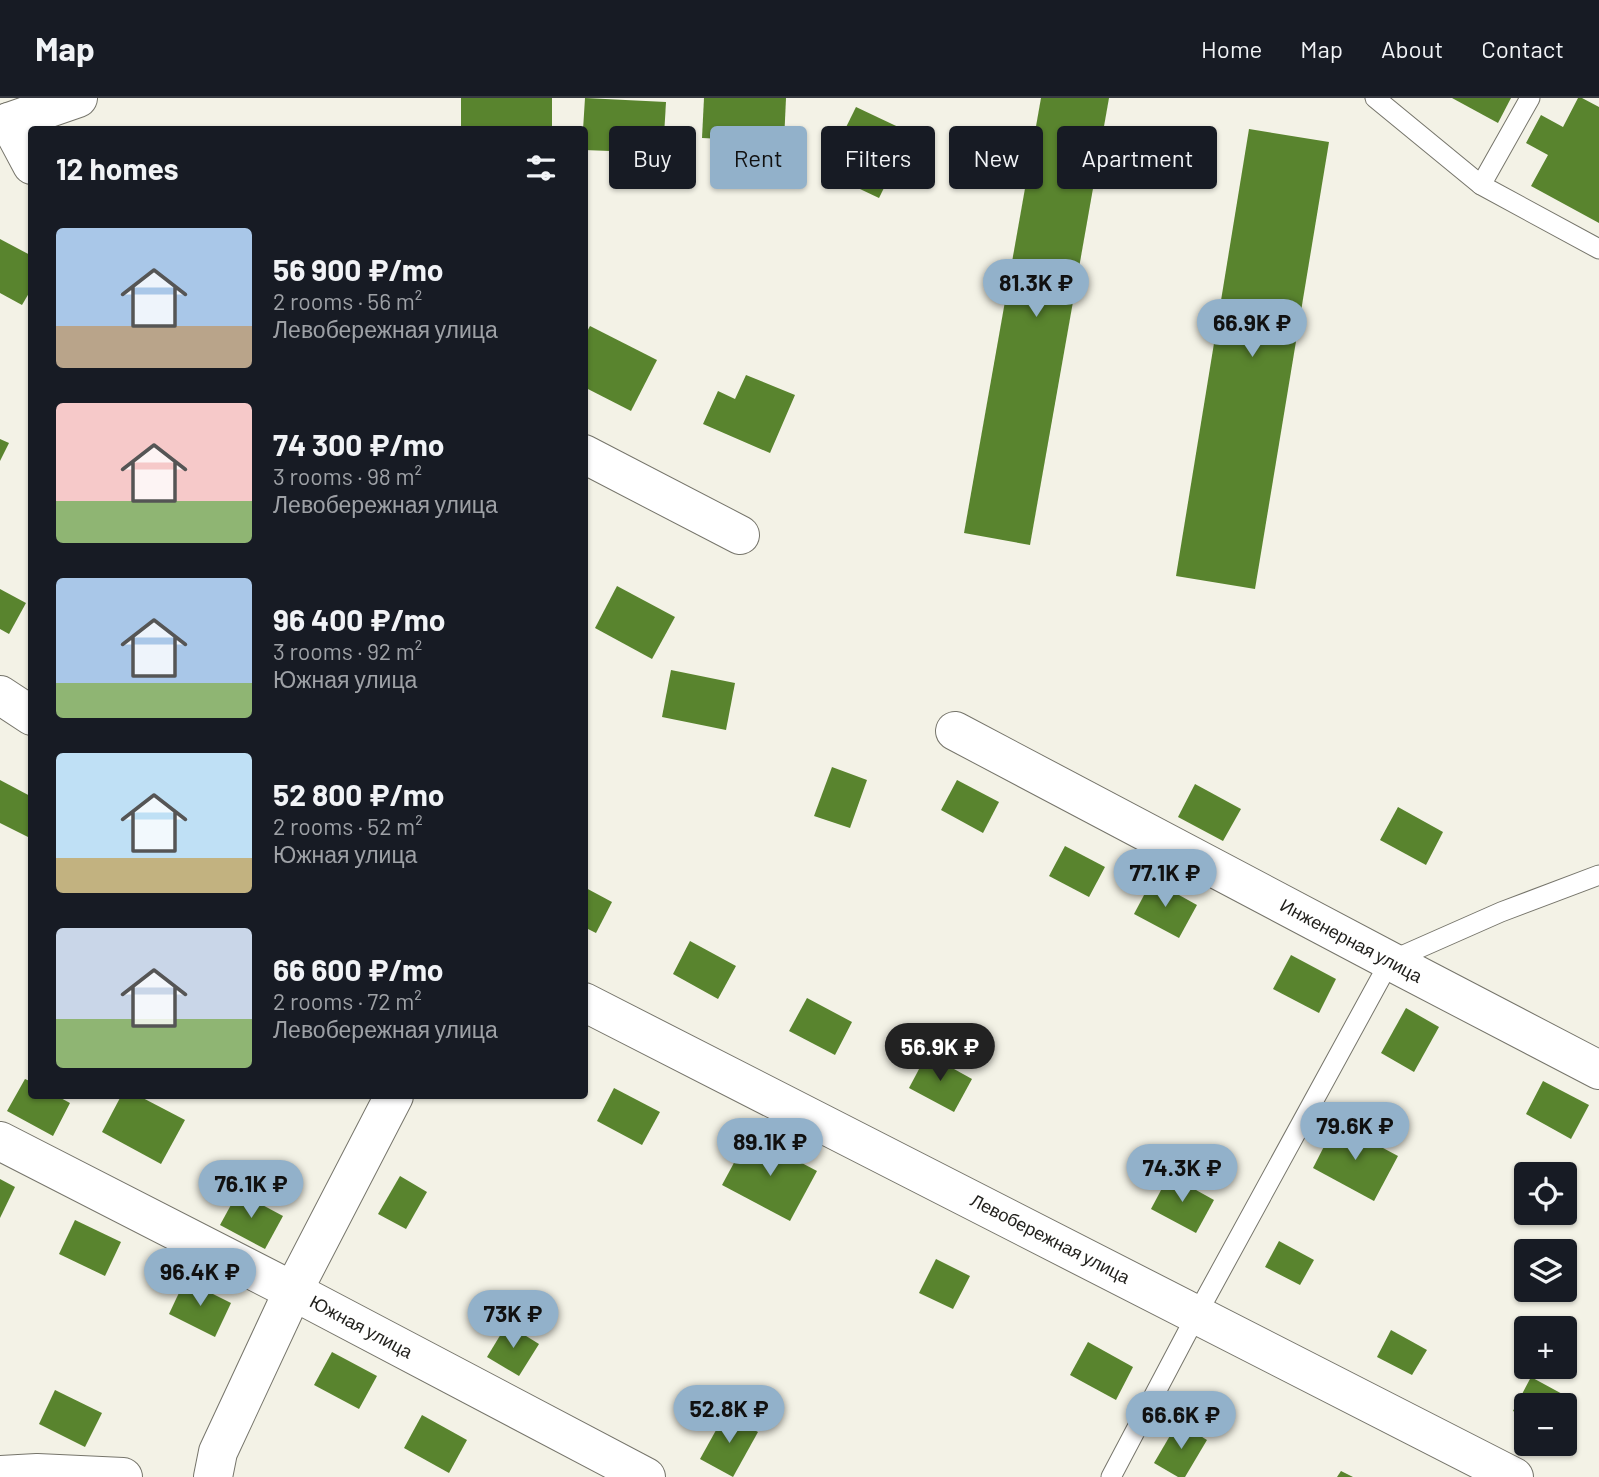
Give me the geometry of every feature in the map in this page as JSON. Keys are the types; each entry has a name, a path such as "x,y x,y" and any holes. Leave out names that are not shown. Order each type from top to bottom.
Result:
{"street":[{"path":"28,159 4,124 78,98"},
{"path":"588,456 740,535"},
{"path":"0,695 28,713"},
{"name":"Инженерная улица","path":"955,732 1599,1070"},
{"name":"Левобережная улица","path":"588,1004 1514,1477"},
{"path":"213,1477 218,1452 293,1291 392,1099"},
{"name":"Южная улица","path":"0,1141 293,1291 646,1477"},
{"path":"0,1475 37,1473 123,1477"}],"lane":[{"path":"1375,98 1482,184 1599,248"},
{"path":"1482,184 1530,98"},
{"path":"1111,1477 1390,961 1501,912 1599,876"}],"building":[{"path":"461,98 552,98 552,126 461,126"},
{"path":"585,98 666,102 665,126 609,126 609,151 588,150 588,126 583,126"},
{"path":"704,98 786,98 785,126 710,126 710,138 702,138"},
{"path":"1041,98 1109,98 1104,126 1057,126 1057,189 1093,189 1030,545 964,533 1025,189 1043,189 1043,126 1036,126"},
{"path":"1452,98 1511,98 1498,123"},
{"path":"1578,98 1599,107 1599,223 1531,186 1548,155 1526,143 1541,115 1563,127"},
{"path":"856,107 896,126 847,126"},
{"path":"1249,129 1329,142 1255,589 1176,576"},
{"path":"860,189 883,189 879,198"},
{"path":"0,239 28,254 28,295 22,305 0,293"},
{"path":"590,326 657,360 631,411 588,389"},
{"path":"746,375 795,395 770,453 703,424 718,391 735,399"},
{"path":"0,439 9,443 0,461"},
{"path":"617,586 675,617 652,659 595,628"},
{"path":"0,589 26,603 9,634 0,629"},
{"path":"671,670 735,683 726,730 662,717"},
{"path":"832,767 867,780 850,828 814,816"},
{"path":"0,780 28,795 28,837 0,823"},
{"path":"957,780 999,802 983,833 941,810"},
{"path":"1195,784 1241,809 1223,841 1178,817"},
{"path":"1398,807 1443,832 1426,865 1380,840"},
{"path":"1065,846 1105,867 1089,897 1049,876"},
{"path":"1152,880 1197,905 1179,938 1134,914"},
{"path":"588,889 612,902 596,933 588,929"},
{"path":"690,941 736,966 718,999 673,974"},
{"path":"1291,955 1336,979 1319,1013 1273,989"},
{"path":"807,998 852,1022 835,1055 789,1031"},
{"path":"1406,1008 1439,1027 1414,1072 1381,1053"},
{"path":"927,1054 972,1079 954,1112 909,1088"},
{"path":"25,1079 28,1080 28,1099 63,1099 70,1103 53,1136 7,1111"},
{"path":"1543,1081 1589,1105 1571,1139 1526,1114"},
{"path":"614,1088 660,1112 642,1145 597,1121"},
{"path":"119,1099 145,1099 185,1120 161,1164 102,1132"},
{"path":"1336,1123 1398,1156 1374,1201 1313,1168"},
{"path":"749,1135 817,1171 790,1221 722,1185"},
{"path":"1169,1175 1214,1200 1196,1233 1151,1209"},
{"path":"400,1176 427,1192 406,1229 378,1214"},
{"path":"0,1179 15,1187 0,1218"},
{"path":"238,1192 283,1216 265,1249 220,1225"},
{"path":"75,1220 121,1242 105,1276 59,1254"},
{"path":"1279,1241 1314,1260 1300,1285 1265,1267"},
{"path":"936,1259 970,1276 953,1309 919,1293"},
{"path":"185,1280 231,1303 215,1337 169,1314"},
{"path":"507,1324 539,1344 519,1376 487,1357"},
{"path":"1391,1330 1427,1350 1412,1375 1377,1357"},
{"path":"1088,1342 1133,1367 1116,1400 1070,1375"},
{"path":"332,1352 377,1376 359,1409 314,1385"},
{"path":"1530,1379 1535,1379 1560,1393 1523,1393"},
{"path":"55,1390 102,1413 85,1447 39,1424"},
{"path":"725,1414 758,1432 733,1477 700,1459"},
{"path":"422,1415 467,1440 449,1473 404,1448"},
{"path":"1178,1422 1207,1440 1185,1477 1178,1477 1154,1463"},
{"path":"1341,1471 1353,1477 1337,1477"}]}
